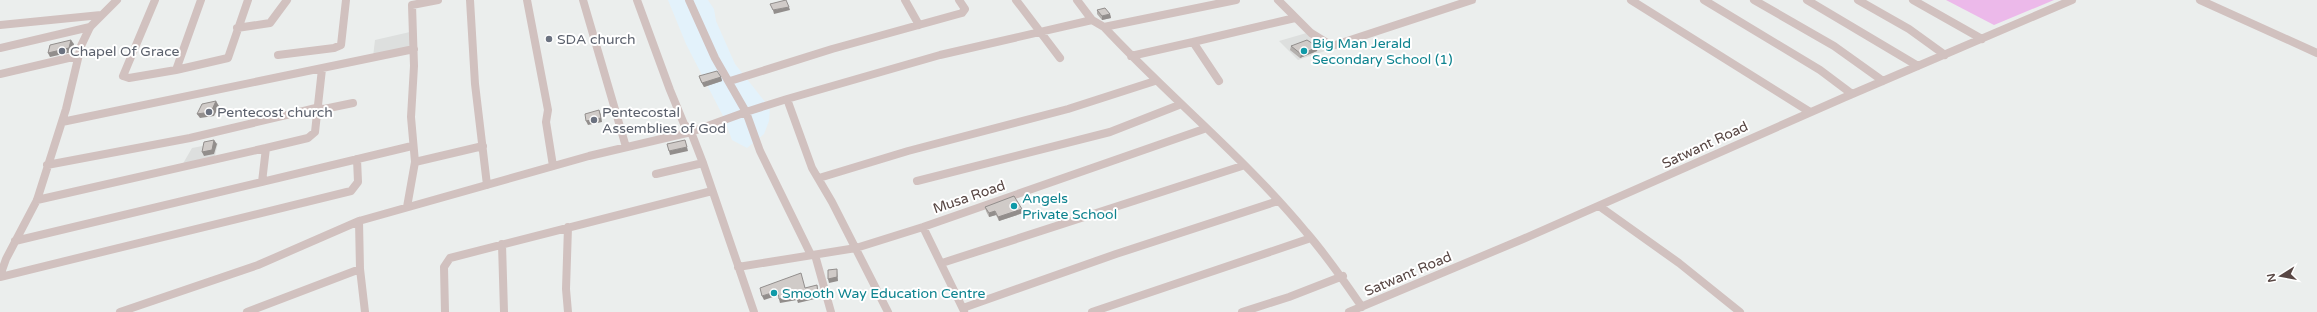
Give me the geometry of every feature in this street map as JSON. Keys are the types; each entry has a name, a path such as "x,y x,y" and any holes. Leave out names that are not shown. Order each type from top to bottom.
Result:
{"street":[{"path":"0,276 15,241 37,200 62,122 77,56 90,27 117,0"},
{"path":"156,0 140,31 123,76 129,78 226,60 229,57 237,28 248,0"},
{"path":"176,70 201,0"},
{"path":"237,28 270,23 287,0"},
{"path":"278,55 334,48 341,45 346,0"},
{"path":"407,207 415,162 412,146 414,49 411,3 438,0"},
{"path":"470,0 475,84 487,185"},
{"path":"527,0 548,110 546,122 553,166"},
{"path":"583,0 626,147"},
{"path":"638,0 670,90 684,124 691,132 703,163 754,312"},
{"path":"689,0 715,58 746,112 760,151 813,255 831,312"},
{"path":"905,0 919,25"},
{"path":"730,82 818,53 962,13 965,9 959,0"},
{"path":"1016,0 1040,33 1048,40 1060,58"},
{"path":"1079,0 1092,20 1104,27 1155,81 1278,201 1343,276 1362,307"},
{"path":"1104,27 1236,0"},
{"path":"1278,0 1295,18 1328,45 1334,45 1472,0"},
{"path":"1631,0 1810,112"},
{"path":"1704,0 1820,70 1852,94"},
{"path":"1754,0 1834,46 1883,81"},
{"path":"1807,0 1918,66"},
{"path":"1858,0 1908,29 1945,55"},
{"path":"1913,0 1982,39"},
{"name":"Satwant Road","path":"1349,312 1410,288 1810,112 2072,0"},
{"path":"2200,0 2317,53"},
{"path":"0,25 101,15"},
{"path":"1131,56 1295,18"},
{"path":"120,312 258,264 359,221 553,166 691,132 787,99 940,55 1092,20"},
{"path":"0,48 90,27"},
{"path":"1192,42 1218,81"},
{"path":"62,122 414,49"},
{"path":"0,74 77,56"},
{"path":"37,200 266,148 314,134 322,69"},
{"path":"819,178 920,148 993,130 1112,97 1155,81"},
{"path":"787,99 808,158 888,312"},
{"path":"47,165 190,138 316,108 324,109 353,103"},
{"path":"917,181 1105,133 1179,105"},
{"name":"Musa Road","path":"738,267 856,248 923,227 1204,129"},
{"path":"15,241 412,146"},
{"path":"415,162 483,146"},
{"path":"262,182 266,148"},
{"path":"0,276 351,191 356,188 359,183 357,159"},
{"path":"656,174 703,163"},
{"path":"942,263 1242,166"},
{"path":"445,312 444,267 447,260 502,244 712,191"},
{"path":"923,227 964,310 1109,256 1278,201"},
{"path":"1599,206 1680,263 1740,312"},
{"path":"359,221 360,269 365,312"},
{"path":"568,227 566,289 568,312"},
{"path":"1092,312 1311,238"},
{"path":"502,244 504,312"},
{"path":"246,312 360,269"},
{"path":"1242,312 1289,297 1343,276"}],"shaded area":[{"path":"668,0 708,0 714,9 716,21 735,64 770,108 769,121 764,134 747,148 732,140 724,118 686,44"},
{"path":"1946,0 2054,0 1994,25"},
{"path":"410,32 412,48 373,57 375,40"},
{"path":"1310,32 1331,49 1298,60 1279,41"},
{"path":"218,143 214,160 181,167 192,148"}],"building":[{"path":"786,0 789,7 773,10 770,4"},
{"path":"1105,8 1110,14 1102,16 1097,10"},
{"path":"71,40 69,48 48,53 50,45"},
{"path":"1307,40 1318,47 1301,54 1291,46"},
{"path":"717,71 721,77 702,83 699,76"},
{"path":"216,101 211,112 197,114 202,104"},
{"path":"599,110 601,118 586,121 585,114"},
{"path":"214,140 212,150 202,152 204,142"},
{"path":"685,140 687,147 669,151 667,144"},
{"path":"1014,196 1022,209 998,217 995,211 989,213 985,207"},
{"path":"837,269 837,277 828,279 828,270"},
{"path":"801,273 805,288 817,285 818,294 796,299 796,295 779,299 778,291 762,296 760,288"}],"place":[{"name":"SDA church","path":"549,39"},
{"name":"Chapel Of Grace","path":"62,51"},
{"name":"Big Man Jerald Secondary School (1)","path":"1304,51"},
{"name":"Pentecost church","path":"209,112"},
{"name":"Pentecostal Assemblies of God","path":"594,120"},
{"name":"Angels Private School","path":"1014,206"},
{"name":"Smooth Way Education Centre","path":"774,293"}]}
